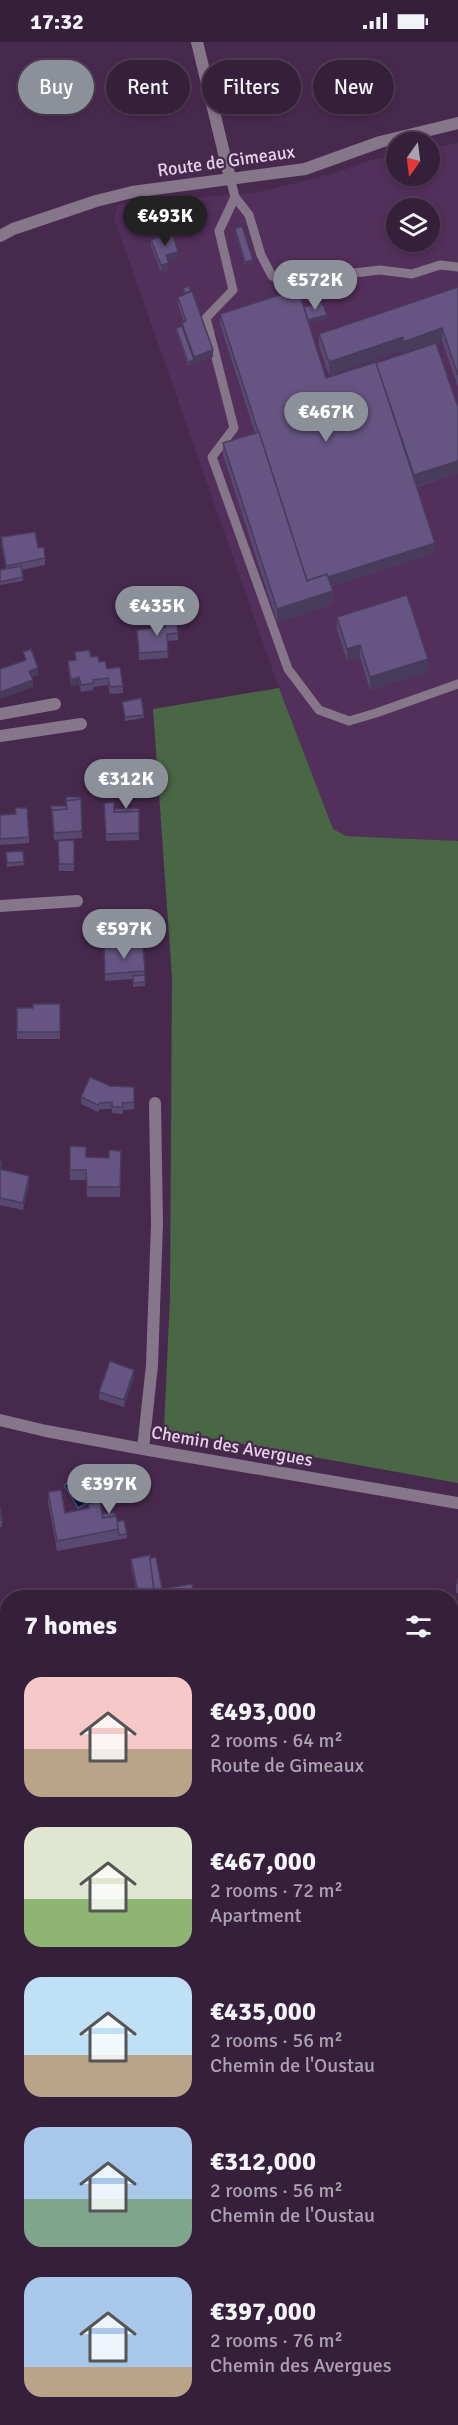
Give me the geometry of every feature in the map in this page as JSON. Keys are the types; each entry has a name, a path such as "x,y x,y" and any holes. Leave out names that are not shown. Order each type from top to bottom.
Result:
{"street":[{"path":"197,42 231,178"},
{"name":"Route de Gimeaux","path":"0,236 13,229 114,197 231,178 305,169 380,142 458,123"},
{"path":"0,714 55,704"},
{"path":"0,736 81,724"},
{"path":"0,906 77,901"},
{"path":"143,1449 152,1365 156,1248 155,1102"},
{"name":"Chemin des Avergues","path":"0,1420 143,1449 458,1503"}],"lane":[{"path":"231,178 235,197 249,215 261,255 272,276 291,283 311,278 380,270 412,274 440,265 458,267"},
{"path":"235,197 219,231 233,290 206,318 234,428 212,457 288,669 320,710 349,720 376,713 458,684"}],"shaded area":[{"path":"458,143 458,841 346,836 333,829 280,691 114,218 118,205 258,192 325,176 386,157 386,186 440,186 440,147"}],"green space":[{"path":"279,688 333,829 346,836 458,841 458,1483 164,1430 170,1297 172,977 153,709"}],"water":[{"path":"77,1477 91,1501 78,1508 64,1485"}],"building":[{"path":"242,226 253,260 245,262 235,229"},
{"path":"172,232 178,252 166,255 169,263 161,265 151,240"},
{"path":"189,286 191,291 185,293 183,288"},
{"path":"458,287 458,375 442,328 403,342 403,337 329,362 319,334"},
{"path":"298,289 326,378 376,362 435,543 328,577 327,574 307,581 220,314"},
{"path":"192,291 213,350 194,357 182,323 186,321 178,297"},
{"path":"322,302 327,315 308,320 304,307"},
{"path":"182,326 194,360 188,362 176,328"},
{"path":"436,343 458,407 458,461 414,475 376,363"},
{"path":"259,432 307,581 327,574 333,591 277,609 223,443"},
{"path":"35,532 38,548 44,547 45,558 6,566 1,537"},
{"path":"21,566 23,577 0,582 0,570"},
{"path":"407,595 428,659 370,677 360,645 347,649 337,617"},
{"path":"176,616 178,633 167,634 168,651 139,653 137,630 165,627 164,618"},
{"path":"31,649 38,668 29,671 33,680 0,692 0,669 26,660 23,652"},
{"path":"89,650 91,657 98,656 99,662 105,661 107,669 120,667 123,686 110,687 108,678 93,680 93,683 81,685 79,677 71,680 68,661 76,660 75,652"},
{"path":"141,698 144,715 125,717 122,702"},
{"path":"66,797 80,797 80,799 66,801"},
{"path":"81,799 82,831 54,833 52,810 67,809 66,801"},
{"path":"114,802 114,812 139,811 139,833 106,834 104,803"},
{"path":"51,806 66,806 67,809 52,810 52,813"},
{"path":"15,808 27,808 29,837 0,839 0,815 16,814"},
{"path":"139,808 139,811 114,812 114,809"},
{"path":"74,840 74,864 59,864 58,841"},
{"path":"23,851 24,862 7,863 6,852"},
{"path":"143,945 145,971 105,974 104,948"},
{"path":"145,975 145,982 133,983 133,976"},
{"path":"33,1004 60,1004 60,1032 17,1032 17,1008 33,1008"},
{"path":"90,1077 110,1086 134,1087 134,1102 122,1103 123,1107 112,1107 112,1102 98,1105 81,1097"},
{"path":"70,1146 86,1147 86,1157 109,1158 109,1150 121,1151 120,1187 87,1187 86,1170 70,1170"},
{"path":"0,1169 29,1176 23,1203 0,1198"},
{"path":"110,1361 134,1370 124,1400 99,1392"},
{"path":"107,1471 111,1496 99,1498 94,1473"},
{"path":"61,1490 65,1513 89,1508 88,1504 100,1501 103,1518 116,1515 119,1529 57,1541 48,1492"},
{"path":"114,1512 115,1516 103,1518 102,1514"},
{"path":"124,1520 127,1534 119,1535 117,1522"},
{"path":"150,1555 154,1590 137,1590 131,1559"},
{"path":"156,1557 162,1589 192,1584 193,1590 154,1590 150,1558"}]}
